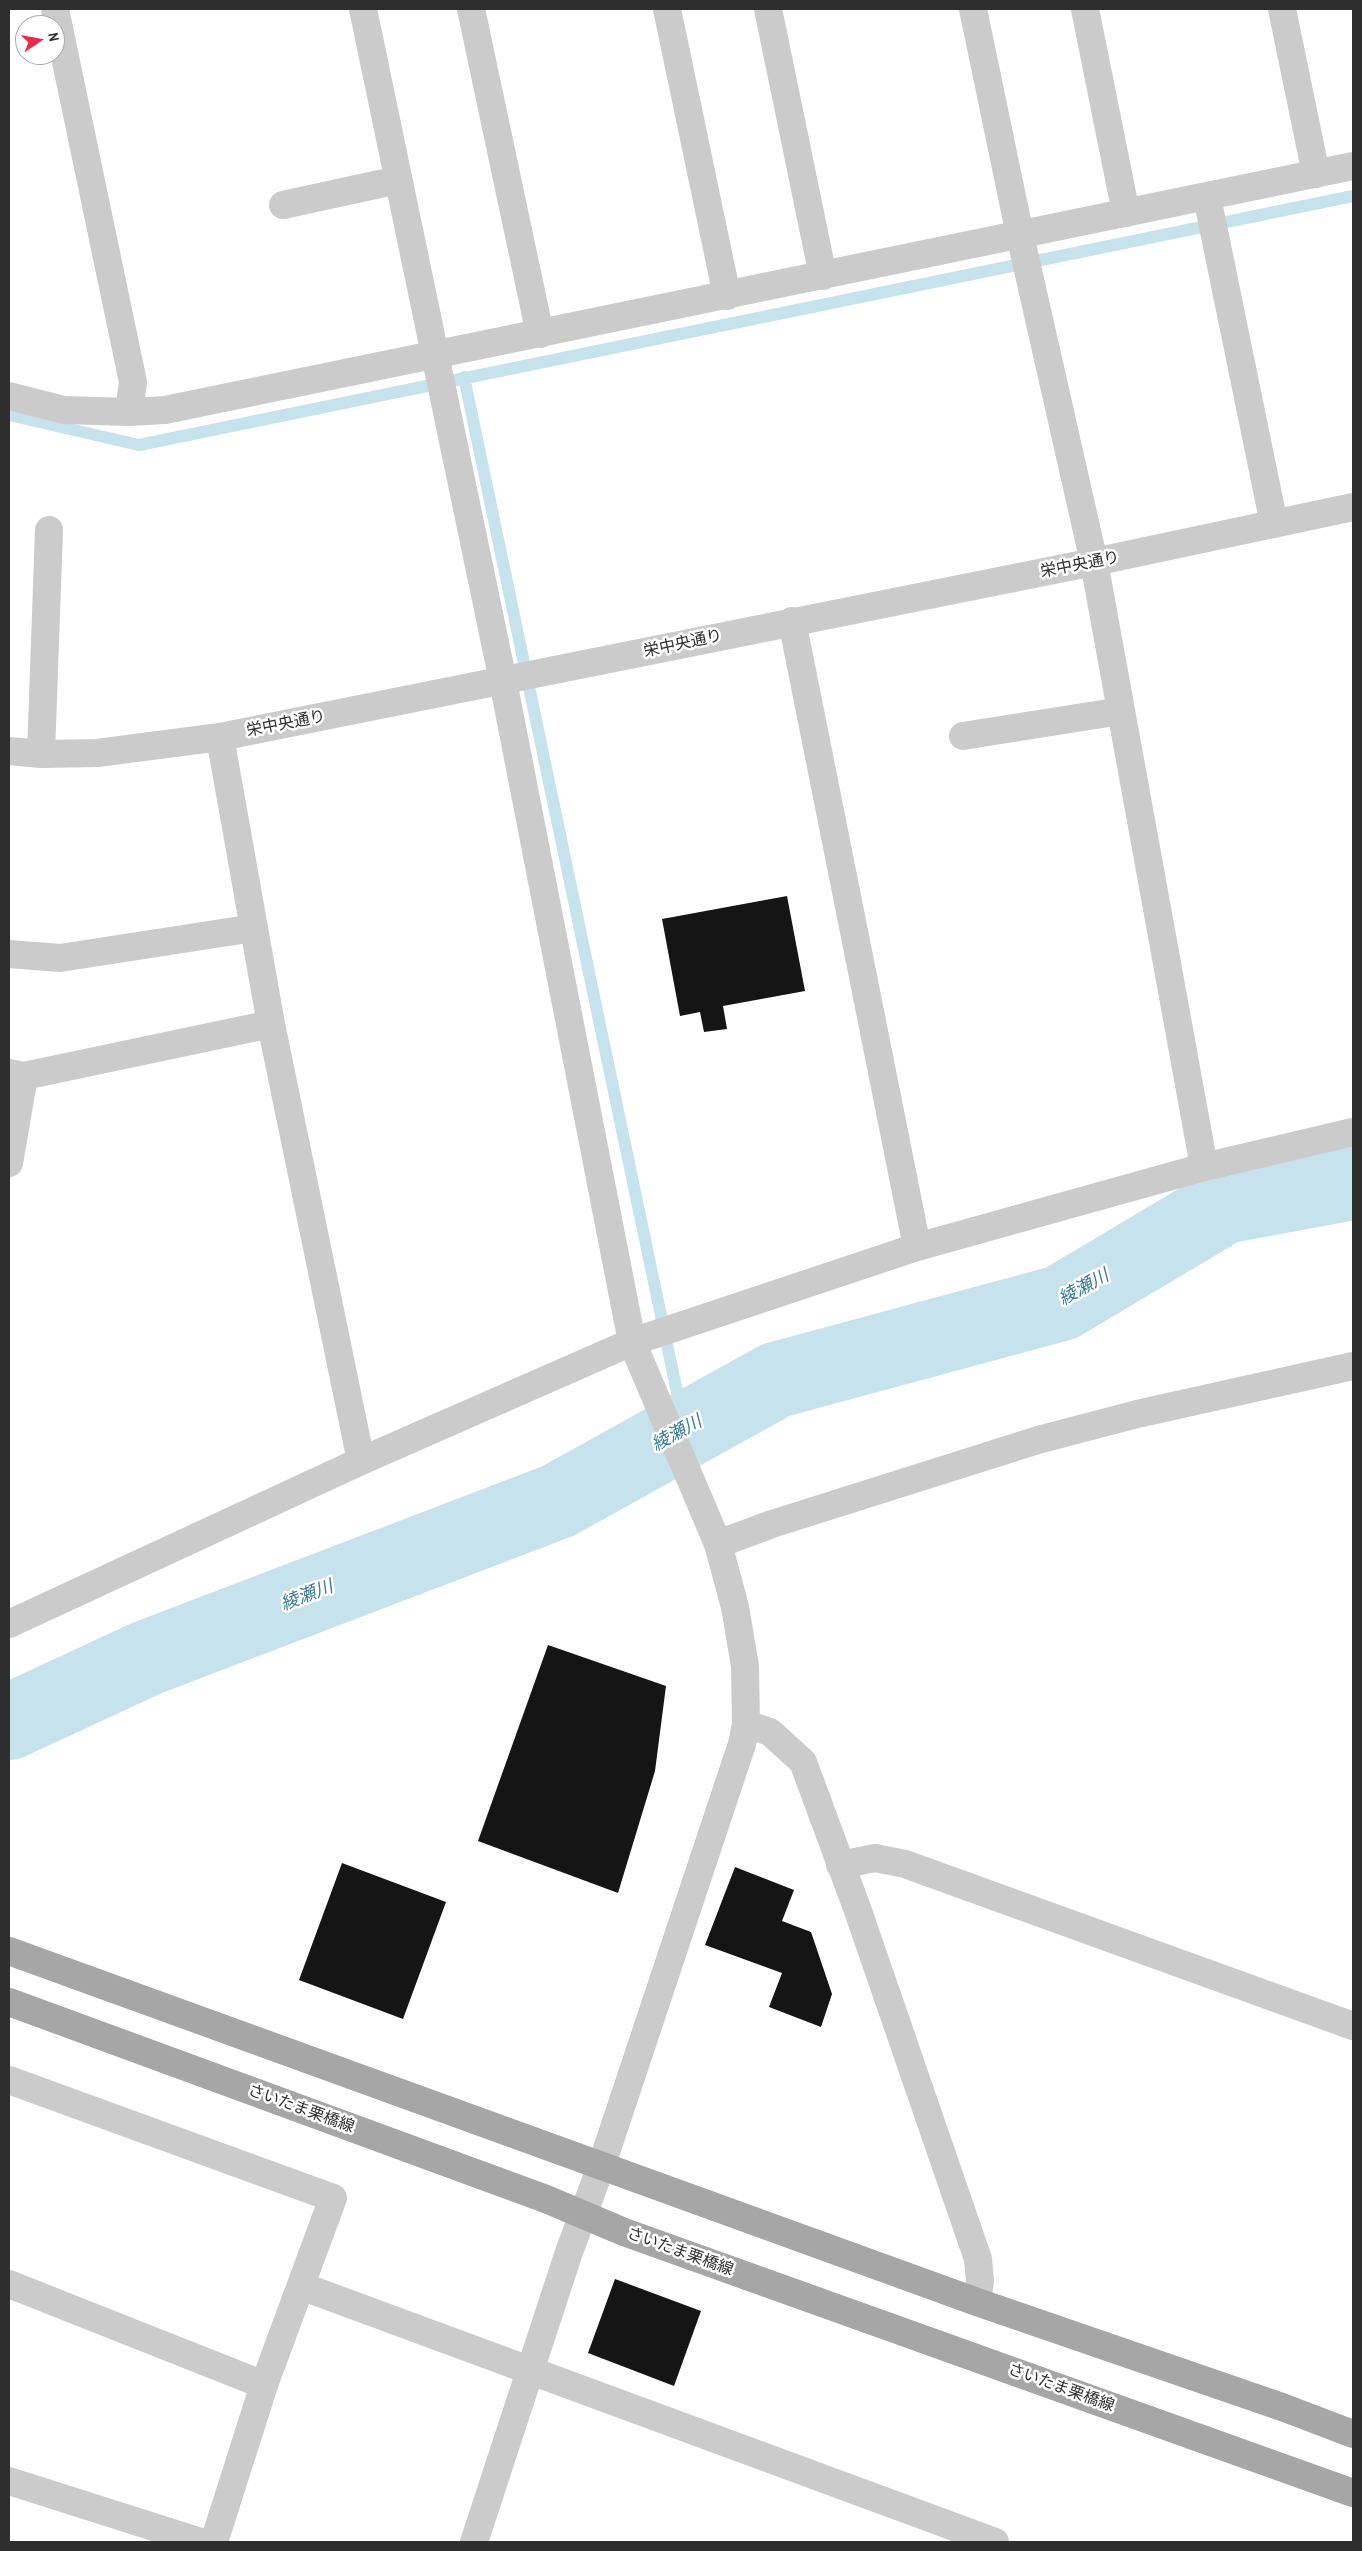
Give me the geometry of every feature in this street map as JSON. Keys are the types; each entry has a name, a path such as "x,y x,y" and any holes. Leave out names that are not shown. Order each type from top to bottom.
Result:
{"main road":[{"path":"9,1951 602,2164 977,2302 1282,2407 1353,2434"},
{"name":"さいたま栗橋線","path":"9,2002 546,2199 582,2216 1353,2493"}],"street":[{"path":"55,9 133,382 129,412"},
{"path":"363,9 503,681 632,1342 697,1499 718,1544 735,1607 745,1666 746,1724 713,1833 602,2164 582,2216 474,2542"},
{"path":"471,9 540,334"},
{"path":"667,9 727,296"},
{"path":"768,9 823,276"},
{"path":"974,9 1020,235 1094,562 1204,1167"},
{"path":"1084,9 1126,213"},
{"path":"1282,9 1316,174"},
{"path":"9,396 64,410 129,412 165,410 1353,166"},
{"path":"282,205 398,180"},
{"path":"1207,197 1274,524"},
{"name":"栄中央通り","path":"9,751 41,754 96,753 220,737 1094,562 1353,507"},
{"path":"41,754 49,530"},
{"path":"792,621 917,1247"},
{"path":"963,736 1121,711"},
{"path":"220,737 271,1024 361,1461"},
{"path":"9,954 60,958 254,928"},
{"path":"9,1162 16,1075 271,1024"},
{"path":"9,1624 361,1461 632,1342 917,1247 1204,1167 1353,1132"},
{"path":"718,1544 772,1524 1038,1440 1146,1412 1353,1366"},
{"path":"746,1724 770,1732 803,1762 860,1917 978,2260 980,2281 977,2302"},
{"path":"840,1865 875,1858 905,1864 1353,2026"},
{"path":"9,2080 332,2198 264,2385 214,2542"},
{"path":"9,2284 264,2385"},
{"path":"301,2286 995,2542"},
{"path":"9,2481 201,2542"}],"water":[{"path":"101,1666 126,1702 9,1749 9,1706"}],"building":[{"path":"787,896 805,991 723,1006 727,1029 704,1032 700,1012 680,1016 662,919"},
{"path":"548,1645 666,1686 655,1771 618,1893 478,1841"},
{"path":"342,1863 446,1902 403,2019 299,1980"},
{"path":"735,1867 794,1890 782,1921 811,1932 832,1994 821,2027 769,2007 782,1973 705,1945"},
{"path":"615,2279 701,2311 674,2386 588,2353"}],"waterway":[{"path":"9,415 139,445 1353,196"},
{"path":"464,377 685,1430"},
{"name":"綾瀬川","path":"9,1722 147,1658 558,1501 776,1380 1061,1303 1224,1206 1353,1182"}]}
